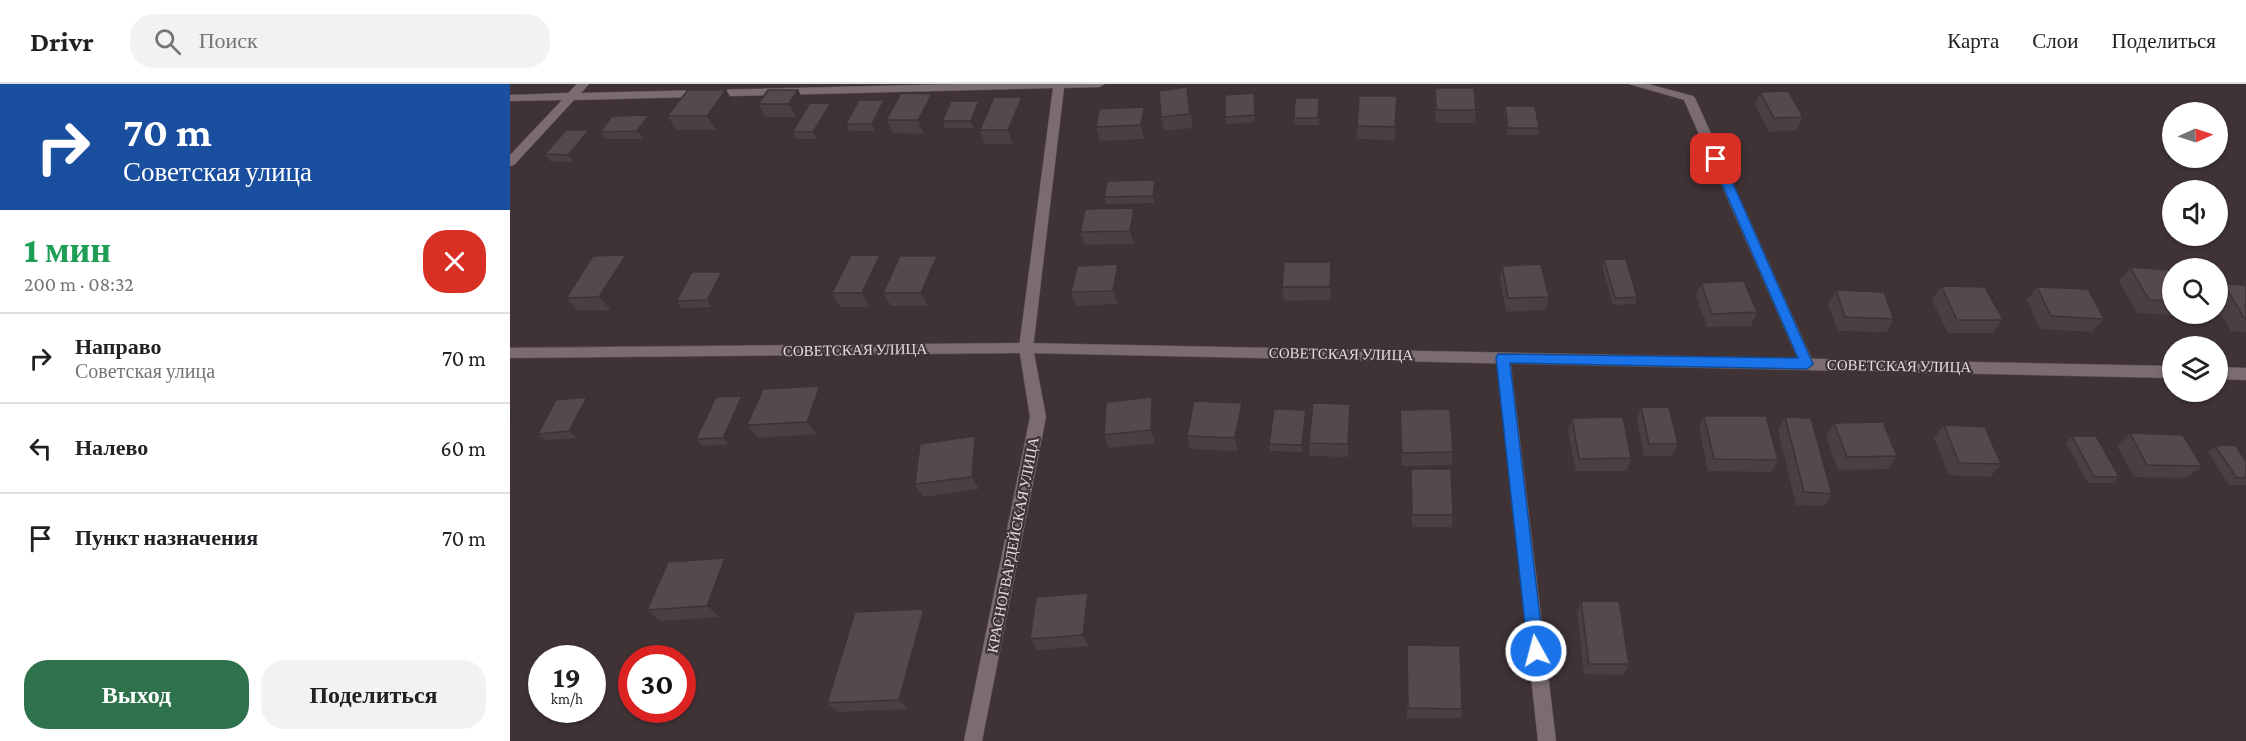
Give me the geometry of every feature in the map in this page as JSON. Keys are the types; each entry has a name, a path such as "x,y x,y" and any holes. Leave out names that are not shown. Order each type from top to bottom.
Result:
{"street":[{"path":"510,162 569,96 583,84"},
{"name":"КРАСНОГВАРДЕЙСКАЯ УЛИЦА","path":"973,741 1038,417 1026,348 1059,84"},
{"path":"510,98 1099,84"},
{"path":"1635,84 1689,98 1807,364"},
{"name":"СОВЕТСКАЯ УЛИЦА","path":"510,353 1026,348 2162,372"},
{"path":"1503,358 1546,741"},
{"path":"2228,373 2246,374"}],"building":[{"path":"1187,87 1190,114 1161,117 1159,91"},
{"path":"1435,88 1474,88 1476,110 1436,110"},
{"path":"688,90 726,90 707,116 667,116"},
{"path":"768,90 798,90 789,104 758,104"},
{"path":"1788,91 1803,117 1774,118 1760,92"},
{"path":"901,93 932,94 918,120 886,120"},
{"path":"1254,93 1255,115 1225,117 1225,95"},
{"path":"1359,96 1397,96 1395,127 1357,126"},
{"path":"994,97 1022,97 1008,130 980,130"},
{"path":"1295,98 1319,98 1318,118 1294,118"},
{"path":"859,100 884,100 872,124 846,124"},
{"path":"951,101 979,101 971,121 942,121"},
{"path":"810,103 831,103 813,132 792,132"},
{"path":"1505,106 1535,106 1539,128 1508,128"},
{"path":"1144,107 1141,125 1096,127 1099,109"},
{"path":"649,115 637,131 600,132 612,116"},
{"path":"566,130 589,130 568,155 545,154"},
{"path":"1155,180 1153,196 1104,197 1107,181"},
{"path":"1134,208 1130,231 1080,232 1085,209"},
{"path":"626,255 599,297 566,298 593,256"},
{"path":"851,255 880,255 862,293 832,293"},
{"path":"900,256 937,256 921,293 883,293"},
{"path":"1604,259 1626,259 1637,297 1615,298"},
{"path":"1284,262 1331,262 1330,287 1282,287"},
{"path":"1118,264 1113,291 1071,292 1077,266"},
{"path":"1541,264 1549,297 1508,298 1502,266"},
{"path":"2130,267 2162,269 2162,301 2149,300"},
{"path":"692,272 722,272 707,300 676,301"},
{"path":"1744,281 1757,312 1712,314 1701,283"},
{"path":"2228,284 2246,285 2246,318 2228,291"},
{"path":"1941,286 1985,287 2003,320 1957,320"},
{"path":"2037,287 2088,289 2104,319 2051,316"},
{"path":"1836,290 1884,292 1894,319 1845,317"},
{"path":"820,386 807,422 747,425 763,389"},
{"path":"742,396 723,438 696,439 716,397"},
{"path":"587,397 569,431 538,434 556,400"},
{"path":"1152,397 1151,430 1104,435 1106,402"},
{"path":"1194,401 1242,403 1235,438 1187,436"},
{"path":"1313,403 1350,404 1348,444 1309,443"},
{"path":"1641,407 1669,407 1678,444 1649,444"},
{"path":"1274,409 1306,410 1302,445 1269,444"},
{"path":"1450,409 1453,452 1402,453 1400,410"},
{"path":"1704,416 1766,416 1778,460 1714,459"},
{"path":"1623,417 1631,458 1579,459 1572,418"},
{"path":"1785,417 1811,418 1832,494 1804,492"},
{"path":"1883,422 1897,456 1847,457 1834,423"},
{"path":"1944,425 1985,427 2001,464 1959,463"},
{"path":"2130,433 2183,435 2202,466 2147,465"},
{"path":"975,436 972,477 915,484 920,444"},
{"path":"2072,436 2096,436 2119,477 2094,477"},
{"path":"2235,445 2246,461 2246,478 2237,478 2215,446"},
{"path":"1411,469 1451,469 1453,515 1412,515"},
{"path":"725,558 707,606 647,610 668,562"},
{"path":"1088,593 1083,635 1030,639 1036,597"},
{"path":"1581,601 1619,601 1629,664 1589,664"},
{"path":"924,609 899,700 827,703 855,612"},
{"path":"1407,645 1460,646 1462,709 1408,708"}],"route":[{"path":"1536,651 1503,358 1807,364 1716,159"}]}
